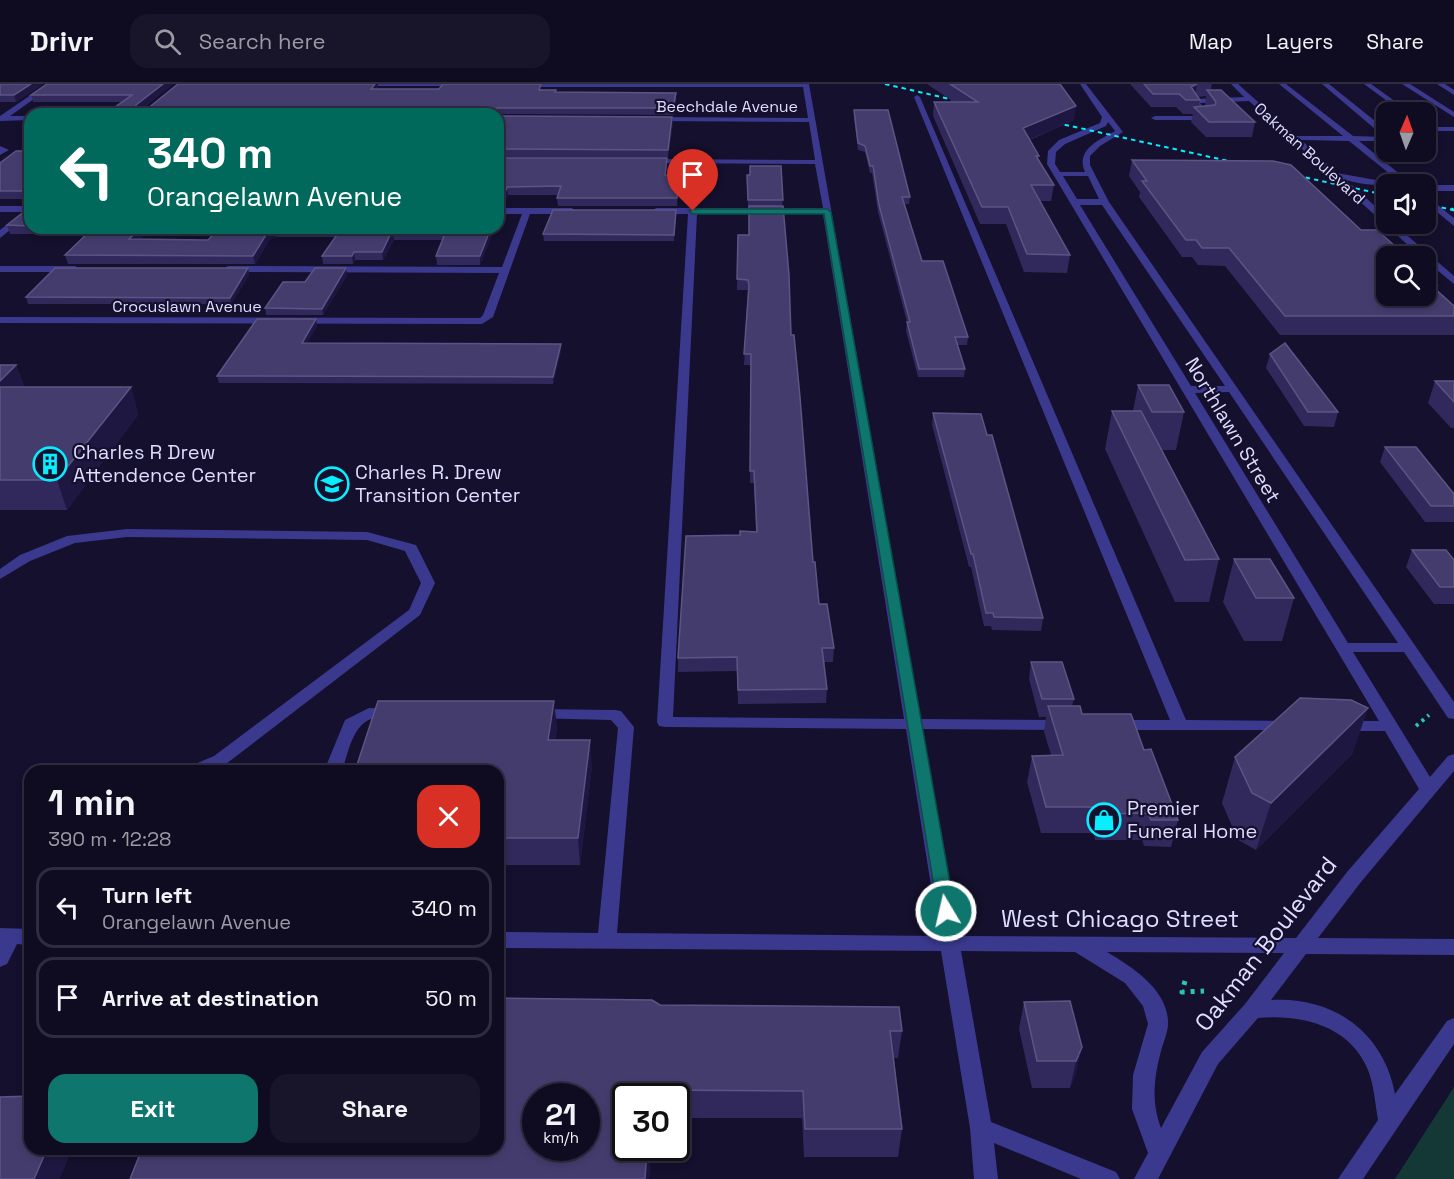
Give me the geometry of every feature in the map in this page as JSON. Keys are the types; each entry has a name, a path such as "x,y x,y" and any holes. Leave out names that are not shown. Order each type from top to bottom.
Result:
{"street":[{"path":"1,118 52,84"},
{"path":"343,84 474,84"},
{"path":"509,84 806,85 952,943 981,1128 986,1179"},
{"path":"1057,174 1090,174 1086,165 1086,156 1097,144 1119,132 1083,84"},
{"name":"Oakman Boulevard","path":"1234,84 1376,211"},
{"name":"Oakman Boulevard","path":"1282,84 1394,174"},
{"path":"1325,84 1376,122"},
{"path":"1367,84 1392,102"},
{"path":"1405,84 1454,115"},
{"path":"1440,84 1454,93"},
{"path":"917,97 1180,725"},
{"path":"1155,118 1207,118 1195,101 1250,99"},
{"path":"4,103 23,103"},
{"name":"Northlawn Street","path":"1104,111 1105,121 1101,127 1062,142 1051,155 1051,164 1428,789"},
{"path":"1,118 24,118"},
{"name":"Beechdale Avenue","path":"649,119 812,120"},
{"path":"1436,128 1454,129"},
{"path":"1292,138 1376,138"},
{"path":"1071,139 1097,144"},
{"path":"0,148 5,150 0,153"},
{"path":"641,161 819,162"},
{"path":"1331,173 1344,178 1376,181"},
{"name":"Northlawn Street","path":"1090,174 1105,202 1454,714"},
{"path":"1436,188 1454,188"},
{"path":"1072,202 1105,202"},
{"path":"1436,207 1453,222"},
{"path":"0,209 24,210"},
{"path":"504,211 586,211"},
{"path":"211,269 505,270 527,211"},
{"path":"645,211 827,212"},
{"path":"693,211 665,722 1076,725"},
{"path":"0,235 24,215"},
{"path":"1436,217 1453,222"},
{"name":"Oakman Boulevard","path":"1402,234 1454,281"},
{"path":"0,269 82,269"},
{"name":"Crocuslawn Avenue","path":"0,320 482,321 488,317 505,270"},
{"path":"1186,390 1233,389"},
{"path":"0,575 25,558 72,539 127,533 367,536 411,548 428,583 414,612 220,760 208,765"},
{"path":"1343,648 1408,647"},
{"path":"335,765 351,724 369,713 416,713"},
{"path":"521,714 615,715 626,727 607,941"},
{"path":"1099,725 1390,726"},
{"name":"Oakman Boulevard","path":"1146,1179 1210,1059 1252,1010 1354,877 1454,760"},
{"path":"0,959 14,936"},
{"name":"West Chicago Street","path":"504,940 1454,947"},
{"path":"1080,945 1132,977 1151,1000 1155,1009 1158,1023 1144,1075 1143,1109 1159,1154"},
{"path":"1252,1010 1288,1008 1305,1011 1339,1023 1359,1038 1370,1051 1379,1072 1389,1121"},
{"path":"1350,1179 1454,1027"},
{"path":"981,1128 1108,1179"}],"path":[{"path":"1411,730 1431,712"},
{"path":"1185,981 1182,992 1204,991"}],"green space":[{"path":"1454,1087 1454,1179 1395,1179"}],"building":[{"path":"0,84 31,84 14,95 0,95"},
{"path":"47,84 163,84 136,105 136,108 114,108 132,95 31,95"},
{"path":"178,84 375,84 371,89 439,89 443,84 541,84 539,90 556,90 555,92 676,93 673,108 148,108"},
{"path":"950,84 1060,84 1076,106 1023,128 1039,156 1036,156 1054,185 1031,185 1070,255 1027,254 1008,207 982,207 934,102 978,102"},
{"path":"1144,84 1197,84 1191,87 1200,100 1186,100 1179,94 1153,94"},
{"path":"1207,90 1221,90 1255,122 1209,122 1194,107 1215,105 1216,102"},
{"path":"854,110 888,110 910,197 902,197 922,261 943,261 968,337 955,337 965,369 919,369 907,322 910,322 879,205 873,166 870,166 865,146 858,143"},
{"path":"504,116 672,117 668,150 504,149"},
{"path":"16,151 24,151 24,191 0,191 0,163"},
{"path":"504,158 667,158 665,175 679,175 677,198 557,198 561,186 507,187 504,195"},
{"path":"1132,160 1273,161 1291,165 1361,230 1376,230 1376,234 1381,234 1395,246 1376,246 1376,306 1436,306 1436,290 1454,306 1454,316 1285,316 1229,248 1202,248 1196,240 1186,240 1142,181 1147,181"},
{"path":"750,166 781,166 783,200 748,200 747,175 750,175"},
{"path":"749,206 783,206 791,335 794,335 813,562 815,562 819,604 827,604 834,648 822,648 827,689 738,690 737,657 678,658 686,536 740,535 740,531 757,532 754,471 750,471 751,354 744,354 749,285 748,280 737,279 738,235 749,235"},
{"path":"553,210 676,210 674,235 543,234"},
{"path":"24,212 24,226 7,225"},
{"path":"87,234 134,234 129,239 208,240 214,234 267,234 253,256 65,255"},
{"path":"337,234 391,234 382,252 354,252 352,256 322,256"},
{"path":"445,234 489,234 480,256 436,256"},
{"path":"55,268 248,268 230,298 26,297"},
{"path":"315,268 346,268 322,309 265,308 283,282 305,282"},
{"path":"257,319 316,319 302,343 561,344 553,377 217,376"},
{"path":"1285,343 1338,412 1308,412 1270,354"},
{"path":"0,365 16,365 0,381"},
{"path":"1435,381 1454,381 1454,402"},
{"path":"1138,385 1169,385 1184,412 1152,412"},
{"path":"0,387 131,387 57,480 0,480"},
{"path":"1112,411 1141,411 1219,559 1185,560"},
{"path":"933,413 981,414 987,435 992,435 1043,618 994,617 993,613 986,613 973,554 971,554"},
{"path":"1385,447 1416,447 1454,494 1454,506 1431,506"},
{"path":"1412,550 1446,550 1454,560 1454,587 1440,587"},
{"path":"1234,559 1270,559 1294,598 1256,598"},
{"path":"1031,662 1062,662 1074,699 1042,699"},
{"path":"1300,698 1351,700 1368,708 1271,803 1252,793 1235,757"},
{"path":"378,701 554,701 548,740 590,740 578,838 504,838 504,765 357,765"},
{"path":"1048,706 1080,706 1082,714 1131,714 1144,750 1151,749 1178,820 1151,820 1148,813 1101,814 1100,807 1046,807 1032,756 1063,755"},
{"path":"504,998 652,1000 660,1005 899,1007 902,1031 890,1031 902,1129 805,1129 803,1091 690,1090 690,1083 612,1083 612,1161 646,1161 645,1179 130,1179 140,1155 504,1155"},
{"path":"1070,1001 1082,1047 1076,1061 1037,1061 1024,1002"},
{"path":"24,1096 24,1155 44,1155 34,1179 0,1179 0,1097"}],"railway":[{"path":"885,84 967,103"},
{"path":"1048,121 1242,164"},
{"path":"1289,174 1376,193"},
{"path":"1436,206 1454,210 1451,209"}],"place":[{"name":"Charles R Drew Attendence Center","path":"50,464"},
{"name":"Charles R. Drew Transition Center","path":"332,484"},
{"name":"Premier Funeral Home","path":"1104,820"}],"route":[{"path":"693,211 827,212 946,911"}]}
